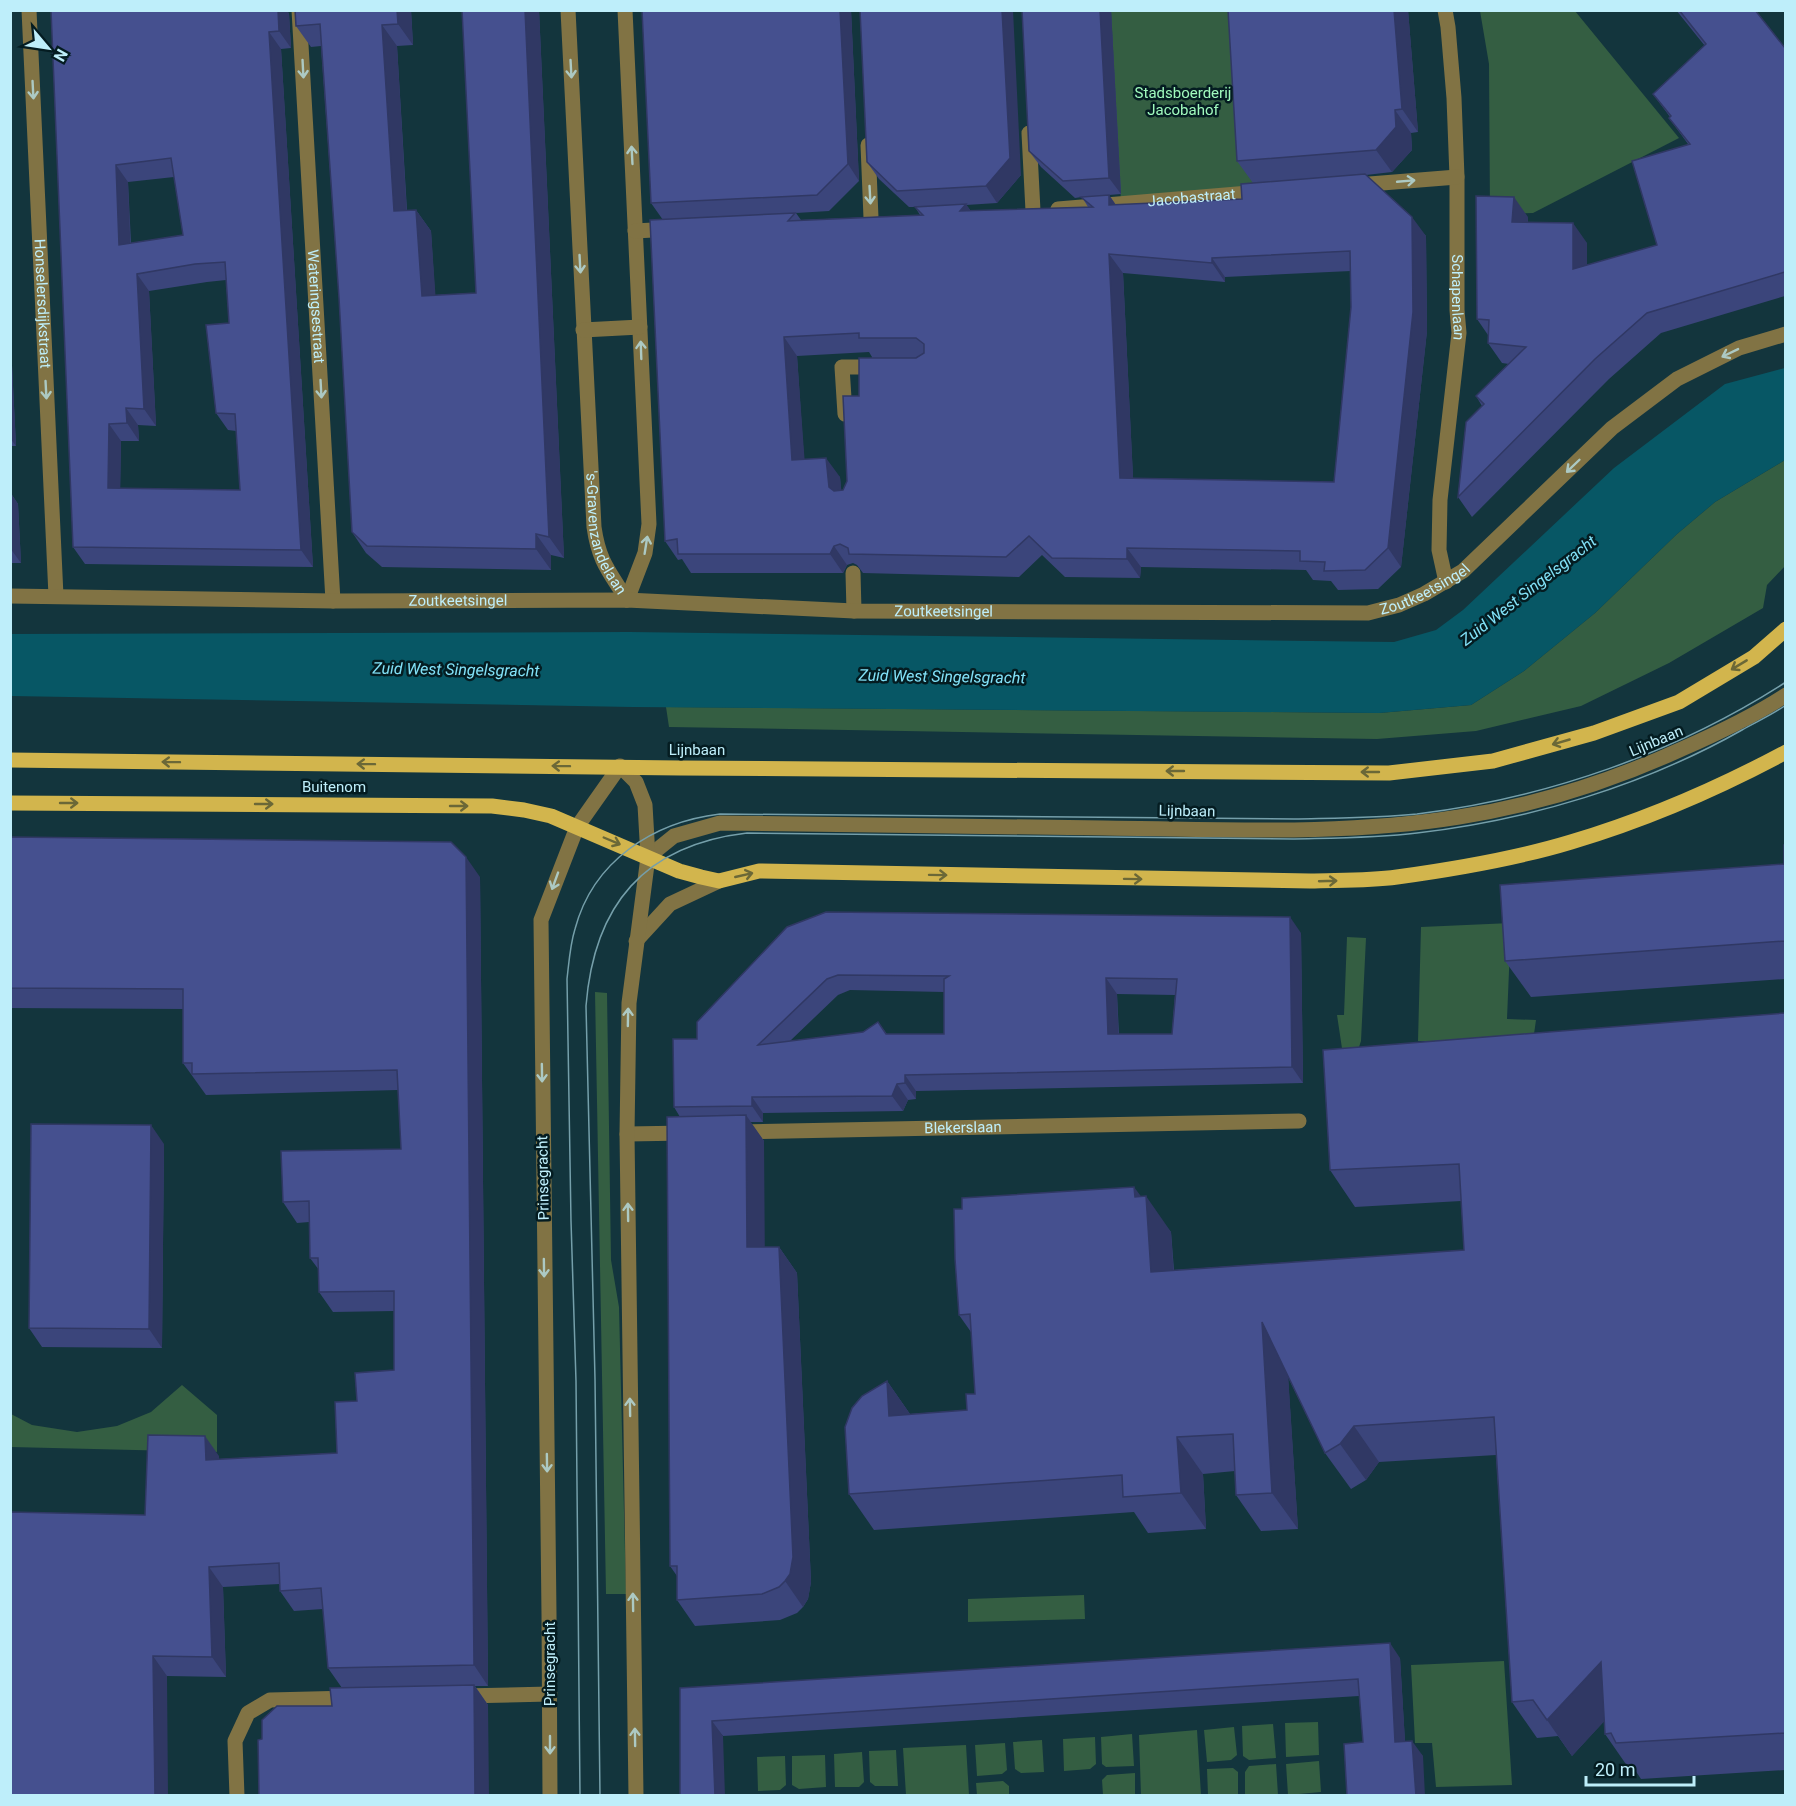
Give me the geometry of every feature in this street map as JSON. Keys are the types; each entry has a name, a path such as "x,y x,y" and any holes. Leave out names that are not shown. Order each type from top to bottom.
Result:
{"main road":[{"name":"Lijnbaan","path":"620,766 1389,773 1493,761 1594,733 1678,702 1754,657 1785,629"},
{"path":"648,857 679,871 719,880 759,871 1279,882 1394,878 1488,862 1570,843 1663,811 1785,752"},
{"name":"Buitenom","path":"10,760 620,766"},
{"name":"Buitenom","path":"10,803 492,806 551,816 648,857"}],"street":[{"name":"Honselersdijkstraat","path":"29,10 56,596"},
{"name":"Wateringsestraat","path":"299,10 333,601"},
{"name":"'s-Gravenzandelaan","path":"568,10 596,545 603,566 627,600"},
{"name":"'s-Gravenzandelaan","path":"625,10 649,524 645,553 627,600"},
{"name":"Schapenlaan","path":"1445,10 1449,27 1457,177 1456,310 1459,333 1440,500 1438,550 1446,582"},
{"name":"Jacobastraat","path":"1028,117 1027,211 1278,191"},
{"path":"867,126 871,218"},
{"path":"1338,186 1457,177"},
{"path":"635,231 682,228"},
{"path":"584,330 640,327"},
{"name":"Zoutkeetsingel","path":"10,596 333,601 627,600 854,611 1368,614 1399,605 1463,571 1612,428 1677,379 1739,348 1785,334"},
{"path":"847,434 842,368 897,368"},
{"path":"853,573 854,611"},
{"name":"Lijnbaan","path":"648,857 674,836 720,823 1265,830 1363,828 1457,818 1507,808 1603,782 1721,731 1785,695"},
{"path":"620,766 636,783 645,805 648,857 628,1003 627,1134 636,1796"},
{"name":"Prinsegracht","path":"550,1796 541,920 577,826 620,766"},
{"path":"636,941 670,904 719,880"},
{"name":"Blekerslaan","path":"723,1133 1299,1121"},
{"path":"627,1134 699,1133"},
{"path":"444,1696 550,1694"},
{"path":"237,1796 235,1740 248,1713 270,1700 362,1698"}],"green space":[{"name":"Stadsboerderij Jacobahof","path":"1111,11 1245,11 1254,193 1121,203"},
{"path":"1480,11 1575,11 1679,138 1533,213 1490,214 1489,64"},
{"path":"1785,460 1785,566 1767,585 1763,608 1669,663 1581,706 1476,731 1377,739 669,727 666,707 1379,713 1471,705 1524,671 1595,613 1677,534 1715,502"},
{"path":"1511,923 1507,1019 1536,1020 1534,1034 1512,1042 1418,1041 1421,927"},
{"path":"1347,937 1366,938 1361,1041 1346,1075 1337,1015 1344,1015"},
{"path":"595,992 607,993 611,1260 619,1307 626,1594 606,1594"},
{"path":"182,1385 217,1415 217,1452 11,1447 11,1414 32,1425 77,1432 117,1426 151,1412"},
{"path":"1084,1595 1085,1619 968,1622 968,1599"},
{"path":"1504,1661 1512,1785 1436,1787 1432,1743 1415,1743 1411,1665"},
{"path":"1318,1722 1319,1755 1286,1757 1285,1723"},
{"path":"1273,1724 1276,1758 1249,1760 1243,1756 1242,1726"},
{"path":"1234,1727 1237,1755 1231,1760 1207,1762 1204,1730"},
{"path":"1197,1730 1201,1795 1141,1795 1139,1735"},
{"path":"1132,1734 1134,1766 1106,1767 1102,1764 1101,1737"},
{"path":"1095,1737 1096,1764 1090,1769 1064,1771 1063,1739"},
{"path":"1042,1740 1044,1772 1021,1773 1015,1769 1013,1742"},
{"path":"1005,1743 1007,1770 1002,1774 977,1776 975,1745"},
{"path":"966,1745 969,1795 906,1795 903,1748"},
{"path":"896,1750 898,1786 875,1786 870,1782 869,1751"},
{"path":"862,1752 864,1782 859,1787 835,1787 834,1754"},
{"path":"825,1755 826,1787 799,1789 792,1785 792,1756"},
{"path":"785,1756 786,1785 780,1790 758,1791 757,1757"},
{"path":"1319,1761 1321,1792 1288,1795 1286,1764"},
{"path":"1276,1764 1278,1795 1245,1795 1245,1772 1249,1766"},
{"path":"1233,1768 1238,1772 1238,1795 1208,1795 1207,1769"},
{"path":"1135,1773 1135,1795 1103,1795 1102,1780 1107,1775"},
{"path":"1003,1781 1009,1786 1009,1795 977,1795 976,1783"}],"water":[{"name":"Zuid West Singelsgracht","path":"1785,368 1785,460 1715,502 1677,534 1595,613 1524,671 1471,705 1379,713 632,707 11,696 11,634 629,632 1394,642 1436,630 1463,610 1614,468 1725,384"}],"building":[{"path":"51,10 278,10 279,31 269,32 301,550 73,547","holes":["171,158 183,235 119,245 116,165","225,262 229,323 206,325 216,413 235,414 240,490 108,488 109,424 127,423 126,408 144,409 137,274 195,264"]},
{"path":"295,10 397,10 398,24 382,25 394,211 416,210 422,296 476,293 462,10 525,10 549,537 536,534 536,549 367,546 352,532 320,24 296,26"},
{"path":"642,10 840,10 848,164 817,195 651,203"},
{"path":"860,10 1002,10 1010,158 986,186 897,191 867,162"},
{"path":"1022,10 1100,10 1109,178 1063,181 1029,151"},
{"path":"1228,10 1394,10 1402,109 1395,110 1396,127 1376,150 1237,161"},
{"path":"1679,10 1755,10 1785,48 1785,272 1647,313 1595,359 1458,497 1466,422 1484,404 1476,396 1526,347 1488,343 1489,320 1477,319 1476,196 1514,197 1512,222 1573,223 1573,269 1657,245 1632,161 1690,144 1653,94 1706,44"},
{"path":"1365,174 1412,217 1413,312 1388,548 1365,570 1324,571 1325,562 1300,561 1300,551 1127,548 1127,559 1052,558 1029,536 1006,557 849,554 848,548 840,544 834,546 830,554 678,554 677,539 665,541 650,220 795,213 788,221 923,215 915,207 966,204 960,211 1093,207 1081,197 1109,195 1109,205 1242,199 1241,184","holes":["1350,251 1351,307 1334,482 1120,478 1109,254 1212,263 1212,258","859,333 859,338 916,338 924,344 924,353 916,358 859,358 859,396 843,396 847,481 843,490 834,491 829,487 826,458 792,460 784,337"]},
{"path":"10,837 451,842 466,857 474,1665 328,1668 321,1588 280,1591 279,1563 209,1567 212,1657 153,1656 155,1796 10,1796 10,1512 145,1515 148,1435 205,1436 206,1460 337,1453 335,1402 357,1401 355,1373 394,1370 394,1291 319,1292 318,1258 310,1258 309,1201 283,1202 281,1151 401,1149 397,1070 192,1074 192,1063 183,1063 183,989 10,988"},
{"path":"1784,845 1785,941 1505,961 1500,885 1784,864"},
{"path":"826,912 1290,917 1292,1067 905,1075 905,1083 897,1084 892,1096 752,1097 752,1106 674,1107 673,1039 697,1039 697,1022 787,927","holes":["838,975 949,976 944,979 944,1034 886,1034 878,1022 863,1032 758,1045 827,979","1106,978 1177,979 1172,1034 1108,1034"]},
{"path":"1785,1013 1785,1733 1616,1743 1611,1733 1605,1734 1601,1662 1547,1720 1533,1700 1512,1702 1494,1417 1354,1426 1340,1444 1325,1453 1262,1322 1272,1493 1236,1495 1233,1434 1177,1437 1181,1493 1123,1497 1122,1475 849,1494 845,1427 852,1408 862,1396 887,1381 889,1416 967,1410 966,1394 975,1394 970,1314 959,1315 955,1259 954,1209 962,1209 962,1198 1134,1187 1135,1197 1146,1196 1151,1272 1464,1250 1459,1164 1330,1170 1323,1050"},
{"path":"746,1115 747,1247 779,1247 793,1557 790,1574 785,1581 779,1587 762,1594 677,1600 677,1566 670,1566 667,1117"},
{"path":"31,1124 151,1125 149,1329 29,1328"},
{"path":"1390,1643 1395,1742 1412,1741 1416,1796 1347,1796 1344,1744 1363,1742 1358,1679 712,1721 715,1796 680,1796 680,1688"},
{"path":"474,1685 475,1796 259,1796 258,1740 262,1739 262,1720 277,1706 332,1706 330,1688"}],"tram line":[{"path":"580,1796 576,1381 567,979 572,941 584,905 596,883 611,865 649,836 695,818 720,814 1294,819 1417,814 1466,807 1514,797 1609,769 1700,730 1786,682"},
{"path":"600,1796 595,1379 586,1006 591,970 600,938 613,910 631,886 653,866 680,851 711,840 747,833 1294,839 1386,836 1459,827 1543,809 1625,784 1704,750 1786,705"}]}
